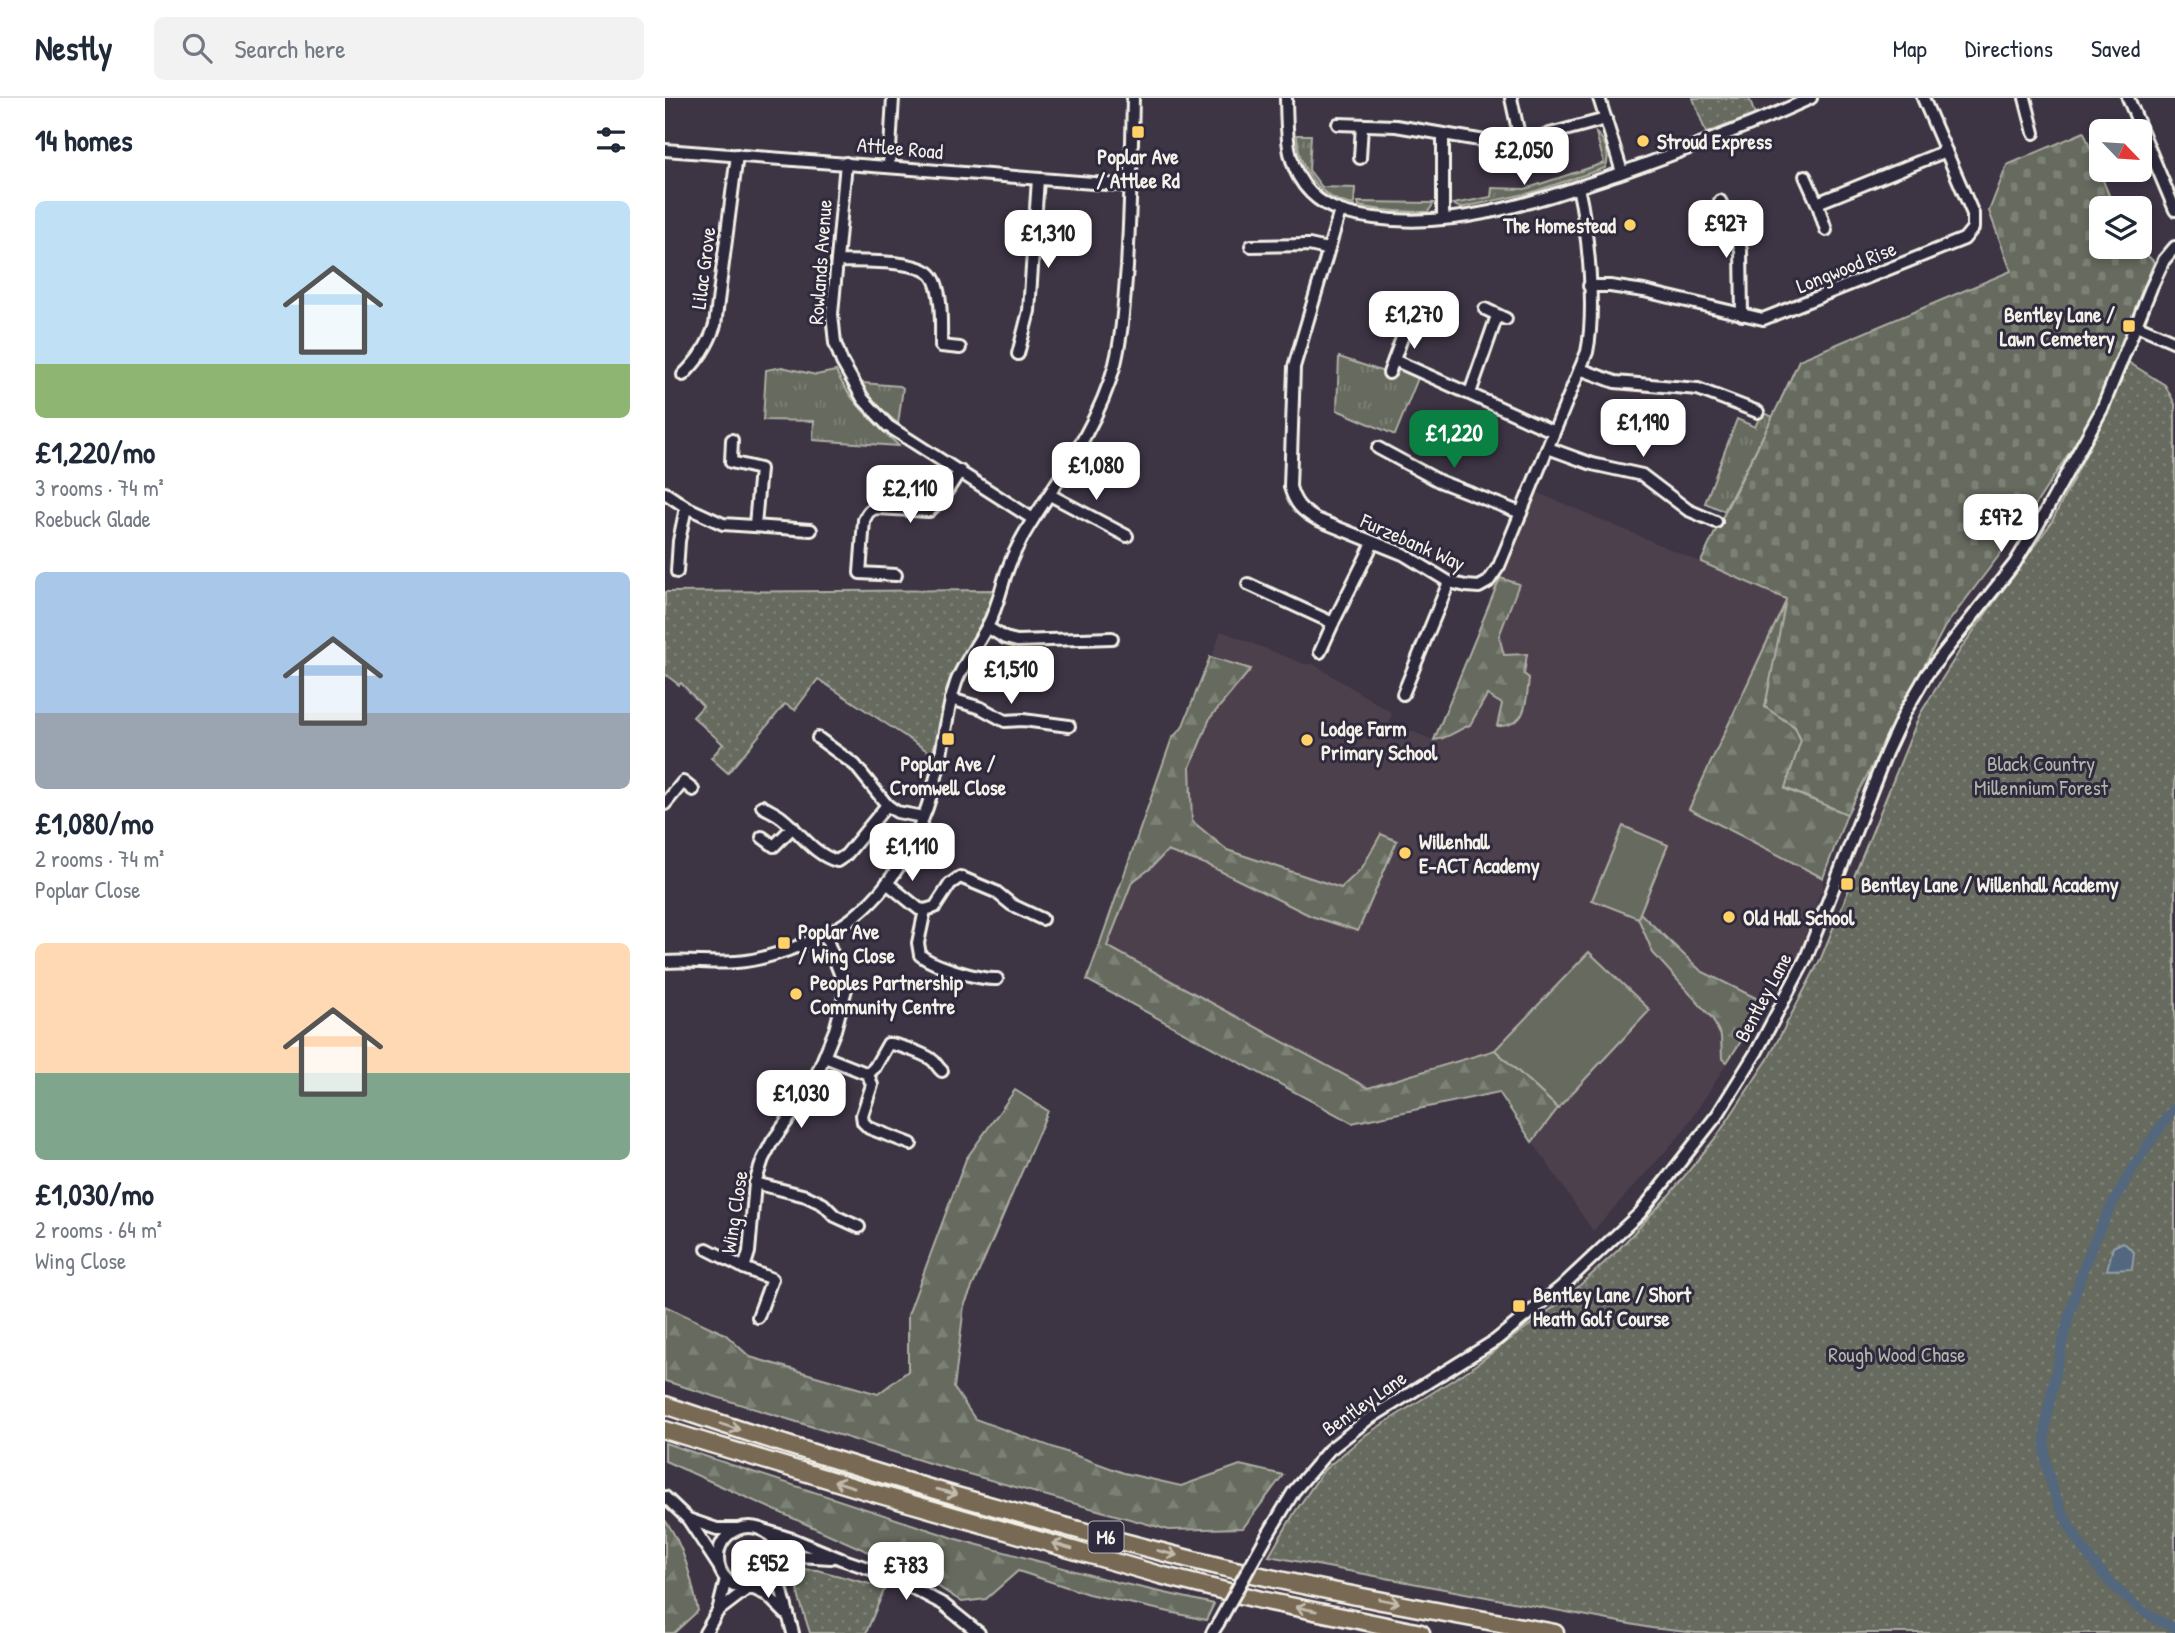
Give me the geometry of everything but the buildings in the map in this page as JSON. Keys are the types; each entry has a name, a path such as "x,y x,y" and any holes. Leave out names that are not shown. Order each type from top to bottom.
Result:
{"highway":[{"name":"M6","path":"665,1405 874,1472 1163,1553 1555,1633"},
{"name":"M6","path":"665,1430 1160,1575 1261,1600 1421,1633"}],"street":[{"path":"889,166 893,98"},
{"path":"665,962 739,962 794,948 825,936 857,915 887,883 906,854 935,782 951,699 966,660 987,627 1013,557 1033,519 1051,495 1099,407 1114,368 1125,315 1132,186 1133,98"},
{"path":"1286,98 1289,150 1297,174 1317,198 1340,211 1383,219 1443,219 1515,206 1705,144 1811,98"},
{"path":"1511,98 1521,144"},
{"path":"1599,98 1622,172"},
{"name":"Longwood Rise","path":"1589,286 1644,291 1742,315 1772,318 1964,239 1970,234 1974,220 1923,98"},
{"path":"2025,98 2034,133"},
{"path":"2128,98 2175,210"},
{"path":"1339,124 1396,127 1489,144 1521,144 1606,119"},
{"path":"1360,158 1362,125"},
{"path":"1443,134 1443,219"},
{"name":"Attlee Road","path":"665,150 1132,186"},
{"path":"1820,201 1946,151"},
{"name":"Lilac Grove","path":"683,375 697,362 709,343 715,326 737,155"},
{"name":"Rowlands Avenue","path":"846,163 832,314 835,343 842,362 863,399 888,426 1033,519"},
{"path":"1805,176 1820,201 1826,230"},
{"path":"1018,354 1029,311 1038,179"},
{"name":"Furzebank Way","path":"1340,211 1294,367 1290,487 1295,502 1304,512 1403,554 1449,582 1479,587 1488,582 1499,566 1587,352 1591,331 1587,238 1578,187"},
{"path":"1720,201 1741,250 1742,315"},
{"path":"1259,257 1255,245 1309,245 1327,248"},
{"name":"Bentley Lane","path":"1212,1633 1294,1491 1329,1450 1367,1420 1496,1340 1560,1288 1640,1213 1668,1181 1718,1114 1770,1028 1806,958 1886,753 1905,712 1927,674 2015,563 2031,538 2102,409 2157,273 2175,247"},
{"path":"837,261 912,265 925,270 933,277 936,286 942,320 941,346 960,348"},
{"path":"1470,393 1501,318 1485,309"},
{"path":"1389,373 1409,319"},
{"path":"2136,325 2175,342"},
{"path":"1394,360 1555,432"},
{"path":"1580,369 1615,382 1698,389 1758,412"},
{"path":"732,440 731,462 760,469 755,525"},
{"path":"1548,447 1592,464 1642,475 1688,510 1716,522"},
{"path":"1378,448 1439,481 1521,513"},
{"path":"896,575 860,573 864,520 867,513 872,508 929,511 936,506 960,471"},
{"path":"665,493 686,508 723,524 811,530"},
{"path":"1051,495 1127,536"},
{"path":"677,572 679,541 686,508"},
{"path":"1336,648 1322,648 1373,543"},
{"path":"1403,694 1449,582"},
{"path":"1248,584 1270,600 1333,623"},
{"path":"987,627 1005,638 1017,641 1112,638"},
{"path":"951,699 981,708 1005,721 1023,720 1069,726"},
{"path":"818,738 855,765 887,805 897,812 923,817"},
{"path":"665,804 683,782 693,790"},
{"path":"762,806 780,816 809,844 837,860 846,855 887,805"},
{"path":"762,837 774,846 793,827"},
{"path":"887,883 919,909 925,910 935,907 950,884 960,877 996,892 1012,905 1042,919"},
{"path":"925,910 918,943 920,955 944,968 997,979"},
{"name":"Wing Close","path":"744,1268 749,1252 755,1183 763,1159 812,1086 825,1058 846,989 825,936"},
{"path":"868,1074 888,1044 896,1043 908,1051 934,1060 942,1071"},
{"path":"825,1058 868,1074 872,1085 862,1115 863,1122 869,1128 911,1144"},
{"path":"755,1183 806,1196 823,1205 835,1216 859,1227"},
{"name":"Wing Close","path":"707,1249 772,1279 758,1317"},
{"path":"665,1497 688,1519 726,1579 737,1587 768,1595 790,1618"},
{"path":"688,1519 717,1529 760,1529 888,1575 927,1594 979,1633"},
{"path":"720,1567 718,1560 721,1546 727,1537 739,1529"},
{"path":"717,1611 751,1589 770,1581 777,1570 780,1556 777,1545 760,1529"},
{"path":"777,1570 798,1556 841,1559"},
{"path":"777,1570 793,1633"},
{"path":"705,1633 717,1611 726,1579"}],"shaded area":[{"name":"Willenhall E-ACT Academy","path":"1536,492 1787,599 1689,809 1823,878 1823,892 1820,892 1794,968 1784,978 1776,977 1774,983 1778,985 1770,1005 1762,1002 1746,1034 1682,1133 1593,1231 1499,1092 1367,1099 1107,946 1155,822 1221,631 1304,664 1313,664 1392,713 1389,722 1433,740"}],"green space":[{"path":"1693,98 1749,98 1755,115 1706,133"},
{"path":"2084,132 2089,145 2089,182 2104,182 2109,196 2089,196 2089,259 2151,259 2154,262 2094,414 2023,524 1944,628 1847,814 1785,788 1801,740 1795,727 1765,707 1786,599 1701,562 1799,360 2011,271 1989,211 2007,165"},
{"path":"1596,133 1607,149 1605,168 1530,193 1460,208 1453,204 1491,197 1492,188 1525,189 1604,163"},
{"path":"1297,135 1311,135 1309,170 1322,187 1355,188 1354,205 1330,196 1313,180 1301,159"},
{"path":"1358,202 1434,203 1428,212 1419,212 1367,208 1359,206"},
{"path":"1339,357 1396,376 1399,369 1418,378 1395,435 1337,410"},
{"name":"Rough Wood Chase","path":"2128,362 2165,385 2175,404 2175,1633 1696,1633 1651,1628 1269,1556 1324,1470 1367,1434 1470,1369 1565,1299 1617,1251 1670,1194 1717,1136 1768,1059 1821,958 1920,714 1962,647 2051,523 2110,407"},
{"path":"782,367 816,375 836,371 856,402 899,446 813,440 814,421 763,420 766,370"},
{"path":"862,383 903,388 898,424 875,403 865,388 859,385"},
{"path":"1762,412 1773,417 1724,511 1705,503 1737,419 1755,427"},
{"path":"1500,578 1519,584 1499,636 1504,655 1527,654 1524,674 1529,678 1524,711 1515,722 1497,726 1502,704 1487,695 1470,725 1434,740"},
{"path":"996,590 945,706 932,754 818,679 795,710 785,704 728,773 711,758 723,744 693,717 703,706 681,683 679,685 665,674 665,592"},
{"path":"1787,599 1765,707 1795,727 1801,741 1785,789 1847,814 1823,878 1689,809"},
{"path":"1210,657 1251,669 1210,718 1190,767 1192,821 1227,850 1341,888 1362,868 1381,834 1397,841 1358,931 1311,916 1208,865 1167,851 1151,868 1132,882 1107,946 1368,1088 1495,1050 1558,1108 1532,1142 1499,1092 1352,1123 1087,980 1172,738 1182,728"},
{"path":"1623,826 1668,845 1638,918 1592,900"},
{"path":"1640,913 1701,971 1762,1001 1746,1034 1727,1062 1722,1058 1721,1036 1712,1018 1653,953 1638,918"},
{"path":"1589,952 1650,1010 1558,1108 1495,1050"},
{"path":"1015,1090 1048,1111 964,1306 954,1388 975,1419 1124,1473 1181,1486 1240,1465 1283,1475 1243,1528 1169,1530 929,1463 665,1381 665,1306 725,1334 750,1357 878,1394 908,1371 908,1315 966,1159"},
{"path":"665,1443 960,1540 1116,1582 1214,1604 1206,1620 1088,1594 1018,1571 986,1599 962,1602 920,1575 665,1461"},
{"path":"665,1520 682,1552 698,1611 674,1633 665,1633"},
{"path":"802,1569 817,1570 885,1588 866,1633 810,1633 799,1598 797,1579"}],"water":[{"path":"2123,1242 2134,1252 2132,1269 2107,1270 2113,1247"}],"waterway":[{"path":"2175,1107 2118,1193 2085,1264 2053,1384 2046,1422 2045,1447 2055,1496 2072,1531 2093,1562 2129,1600 2151,1616 2175,1628"}],"place":[{"name":"Poplar Ave / Attlee Rd","path":"1138,132"},
{"name":"Stroud Express","path":"1643,141"},
{"name":"The Homestead","path":"1630,225"},
{"name":"Bentley Lane / Lawn Cemetery","path":"2129,326"},
{"name":"Poplar Ave / Cromwell Close","path":"948,739"},
{"name":"Lodge Farm Primary School","path":"1307,740"},
{"name":"Willenhall E-ACT Academy","path":"1405,853"},
{"name":"Bentley Lane / Willenhall Academy","path":"1847,884"},
{"name":"Old Hall School","path":"1729,917"},
{"name":"Poplar Ave / Wing Close","path":"784,943"},
{"name":"Peoples Partnership Community Centre","path":"796,994"},
{"name":"Bentley Lane / Short Heath Golf Course","path":"1519,1306"}],"park label":[{"name":"Black Country Millennium Forest","path":"2041,775"}]}
